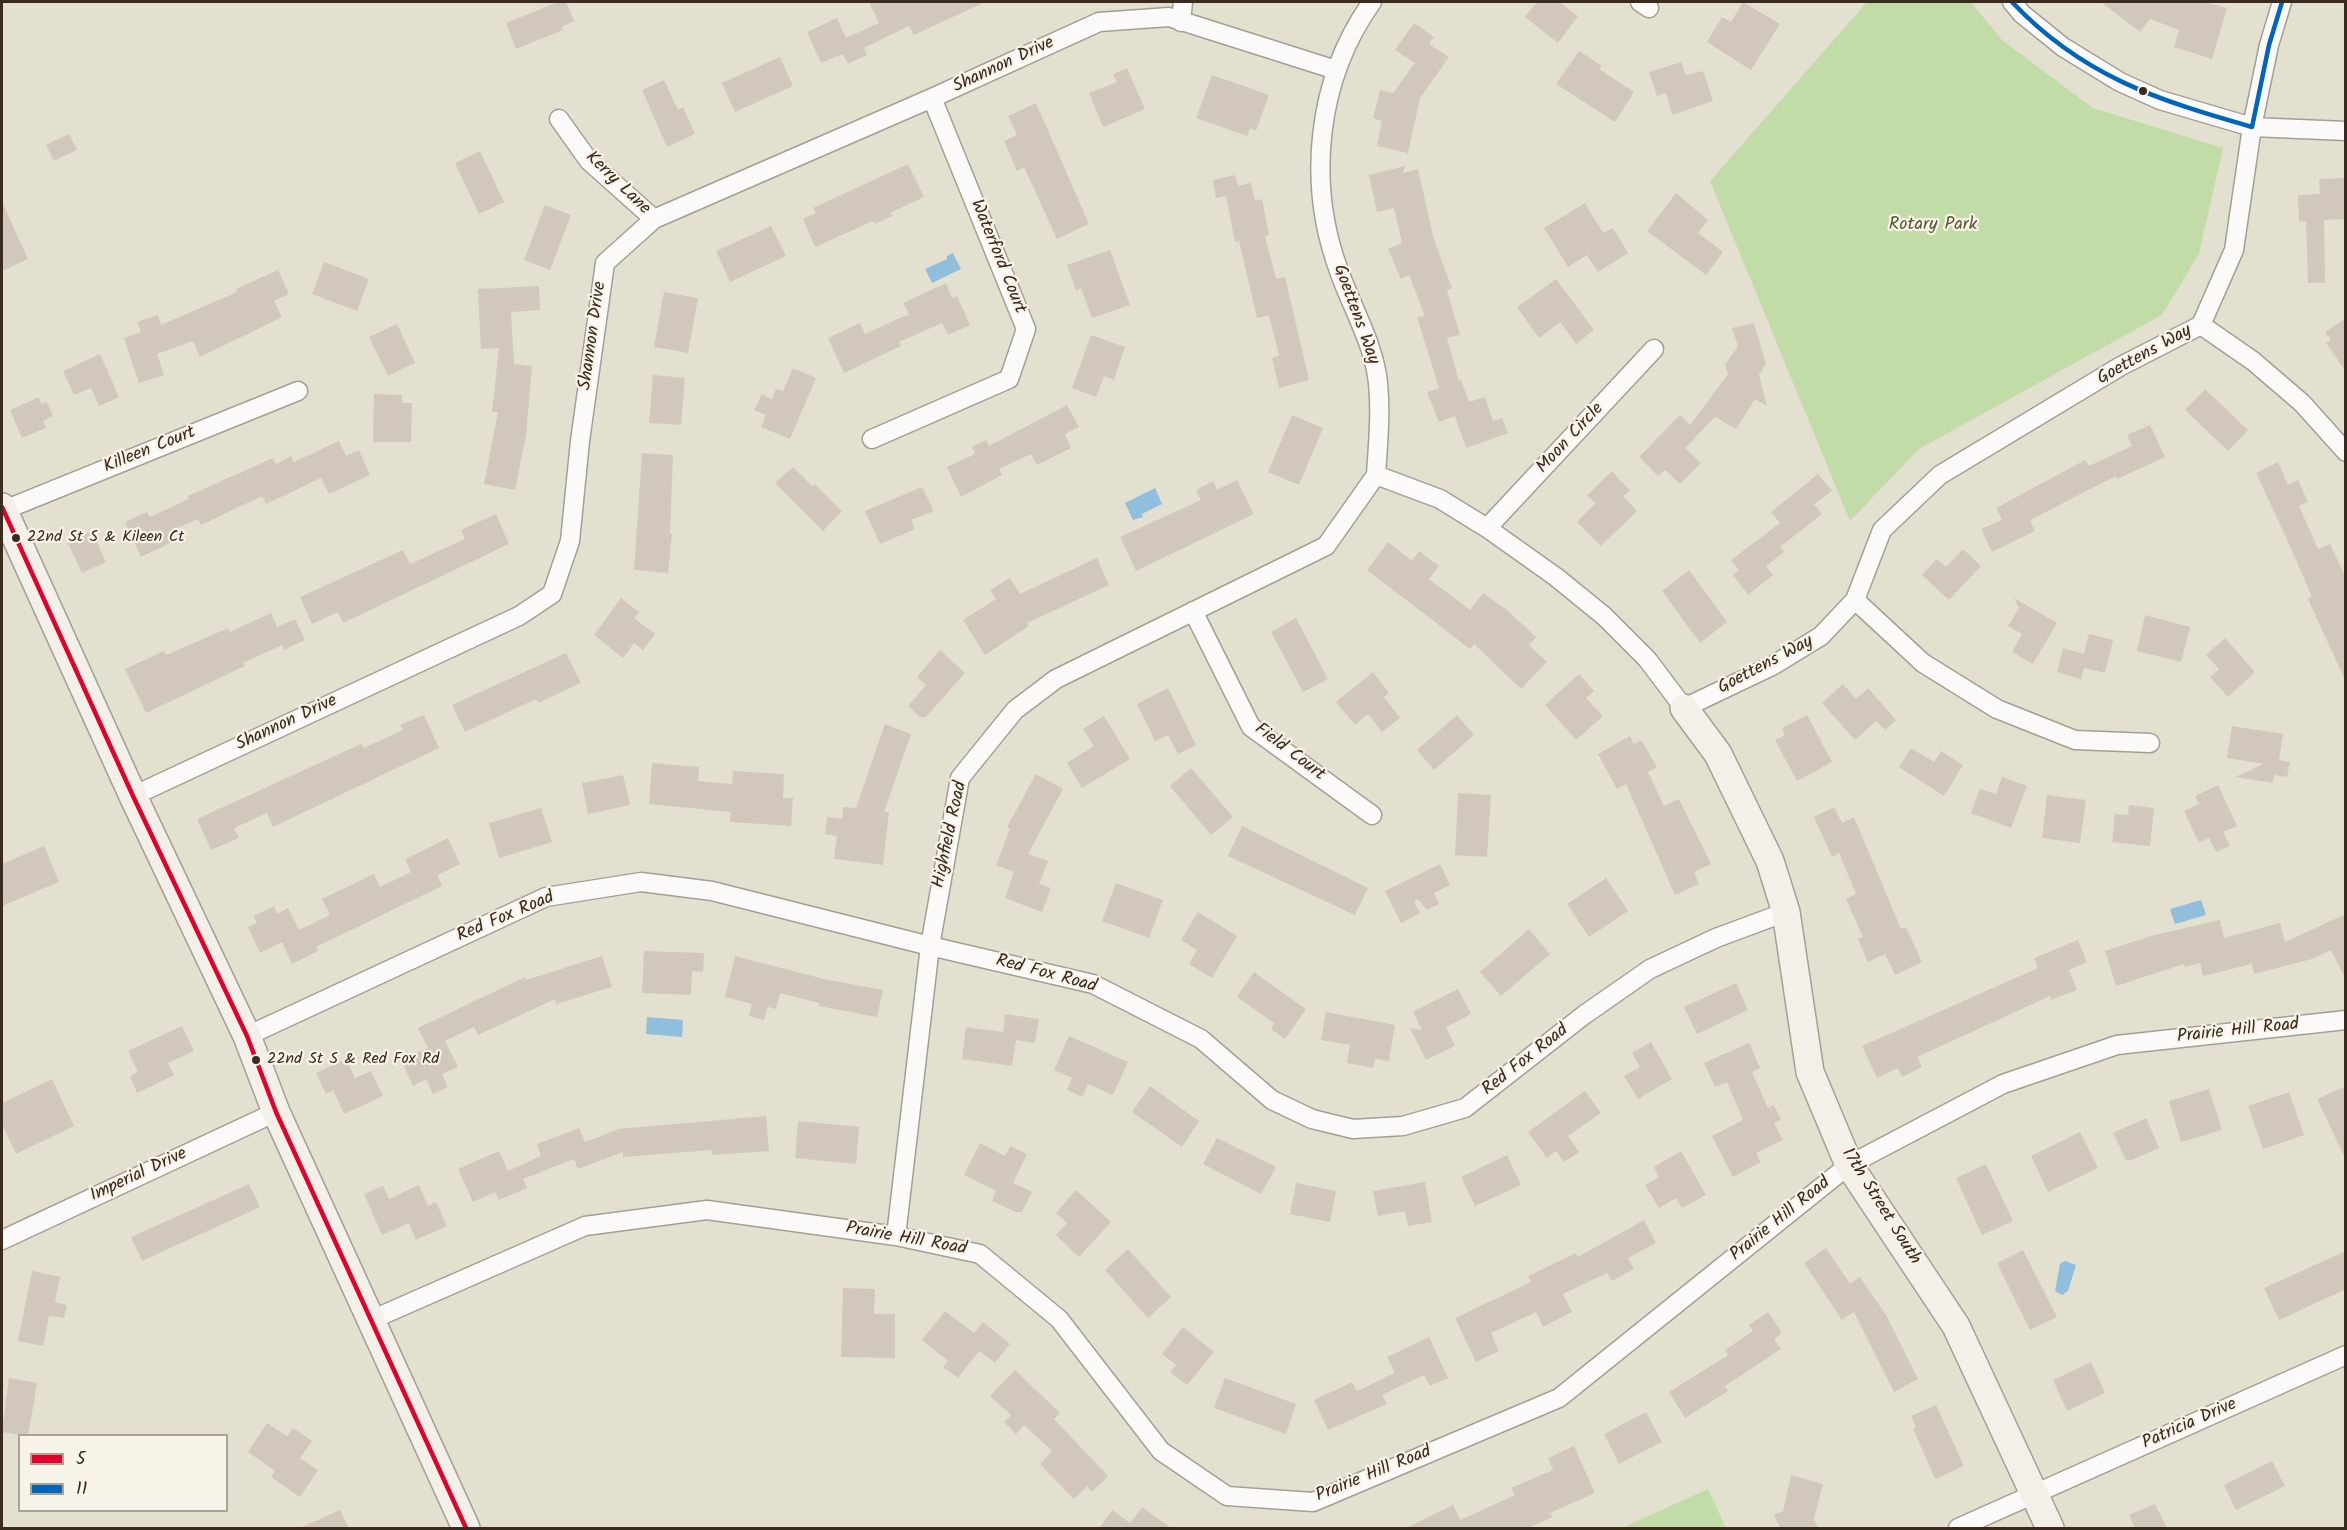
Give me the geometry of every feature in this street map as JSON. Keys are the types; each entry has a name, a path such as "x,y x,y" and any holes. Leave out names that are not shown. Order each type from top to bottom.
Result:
{"street":[{"path":"1181,22 1183,2"},
{"name":"Goettens Way","path":"1372,2 1356,25 1336,70 1323,130 1320,194 1328,236 1370,350 1378,382 1376,475"},
{"path":"2012,2 2022,14 2064,47 2121,82 2160,100 2252,127 2346,131"},
{"name":"Goettens Way","path":"1684,708 1772,666 1821,636 1855,600 1882,530 1940,475 2121,366 2201,325 2234,250 2252,127 2269,45 2282,2"},
{"name":"Shannon Drive","path":"133,796 519,616 552,594 570,541 580,441 605,263 654,219 1100,22 1169,17 1336,70"},
{"name":"Waterford Court","path":"872,439 1009,379 1026,329 932,98"},
{"name":"Kerry Lane","path":"559,120 589,161 654,219"},
{"path":"2201,325 2253,361 2302,403 2346,452"},
{"name":"Moon Circle","path":"1487,528 1654,349"},
{"name":"Killeen Court","path":"2,509 298,391"},
{"path":"1376,475 1440,500 1487,528 1556,577 1604,616 1647,659 1684,708"},
{"name":"Highfield Road","path":"896,1236 930,946 960,778 1015,710 1056,679 1326,546 1376,475"},
{"path":"2,509 133,796 247,1036 276,1112 466,1528"},
{"path":"1855,600 1923,663 1996,709 2075,740 2150,743"},
{"name":"Field Court","path":"1193,611 1251,727 1372,815"},
{"name":"17th Street South","path":"1684,708 1718,754 1770,861 1786,912 1810,1072 1849,1165 1956,1326 2050,1528"},
{"name":"Red Fox Road","path":"247,1036 546,897 641,882 712,891 1093,984 1201,1039 1272,1100 1312,1119 1353,1129 1403,1126 1465,1108 1584,1015 1650,969 1716,938 1786,912"},
{"name":"Prairie Hill Road","path":"371,1320 585,1226 706,1210 896,1236 980,1254 1059,1319 1161,1451 1227,1496 1313,1502 1559,1398 1849,1165 2002,1083 2117,1045 2346,1020"},
{"name":"Imperial Drive","path":"2,1240 276,1112"},
{"name":"Patricia Drive","path":"1958,1528 2346,1355"}],"green space":[{"name":"Rotary Park","path":"1867,2 1971,2 2002,40 2093,108 2223,148 2199,254 2162,315 1919,449 1850,521 1710,181"},
{"path":"1708,1489 1726,1528 1622,1528"}],"water":[{"path":"953,253 961,269 932,283 925,269 947,259 947,256"},
{"path":"1155,488 1162,504 1142,514 1143,517 1133,520 1125,503"},
{"path":"2201,900 2206,915 2175,924 2170,909"},
{"path":"647,1017 683,1020 682,1037 646,1034"},
{"path":"2065,1261 2076,1265 2068,1291 2062,1295 2055,1291 2060,1264"}],"building":[{"path":"558,2 566,2 574,21 561,27 563,30 516,49 506,23"},
{"path":"869,2 985,2 914,35 909,26 864,48 867,55 848,64 843,54 821,63 807,32 837,18 846,38 879,23"},
{"path":"1537,2 1559,2 1578,16 1558,43 1525,17"},
{"path":"1743,2 1780,24 1751,70 1707,42 1722,17 1731,22"},
{"path":"2101,2 2204,2 2227,8 2212,59 2174,47 2179,30 2150,19 2140,32"},
{"path":"1414,23 1434,37 1429,44 1449,57 1420,98 1408,153 1377,146 1382,121 1373,118 1380,90 1393,93 1415,63 1395,50"},
{"path":"1579,51 1602,66 1599,69 1634,92 1615,122 1556,84"},
{"path":"780,57 793,86 735,112 722,83"},
{"path":"1681,62 1686,75 1703,71 1713,101 1672,115 1666,93 1657,96 1649,72"},
{"path":"1127,68 1145,109 1103,127 1089,93 1117,82 1113,74"},
{"path":"1212,75 1269,95 1256,131 1250,128 1247,136 1196,118"},
{"path":"664,80 678,110 683,107 695,134 667,147 642,90"},
{"path":"1036,103 1089,224 1057,239 1024,167 1017,171 1004,141 1017,135 1008,116"},
{"path":"69,134 77,150 54,161 46,145"},
{"path":"480,151 504,202 479,214 455,163"},
{"path":"908,164 924,197 890,213 892,216 875,224 873,221 815,247 803,219 816,213 813,208"},
{"path":"1405,166 1403,173 1418,169 1434,240 1452,288 1447,290 1460,335 1447,338 1459,381 1461,380 1469,402 1485,397 1493,421 1502,418 1508,433 1466,448 1455,416 1439,422 1427,392 1439,388 1417,317 1425,316 1409,275 1401,279 1388,249 1402,243 1394,208 1377,212 1369,175"},
{"path":"1235,175 1238,186 1251,183 1255,201 1262,199 1269,235 1265,236 1276,279 1285,277 1309,380 1279,388 1272,358 1279,356 1269,315 1257,318 1239,241 1235,242 1226,196 1216,198 1213,180"},
{"path":"2346,178 2346,219 2324,220 2325,283 2308,283 2306,221 2299,222 2298,195 2320,194 2319,179"},
{"path":"1676,193 1708,220 1698,233 1723,252 1706,275 1647,231"},
{"path":"2,202 28,259 2,271"},
{"path":"1585,203 1603,233 1613,228 1628,253 1598,272 1587,255 1568,267 1544,228"},
{"path":"545,205 571,215 550,270 524,260"},
{"path":"771,226 786,256 730,282 716,251"},
{"path":"1110,250 1130,305 1092,318 1081,288 1076,291 1067,265"},
{"path":"324,262 369,279 357,311 312,294"},
{"path":"278,270 289,294 274,301 282,317 200,357 193,341 157,354 164,375 139,383 124,338 141,332 137,322 158,315 161,325 237,292 236,289"},
{"path":"1556,279 1594,330 1576,344 1560,322 1539,338 1517,307"},
{"path":"946,283 952,298 957,296 970,325 948,335 942,323 899,342 901,346 844,373 828,338 860,323 865,334 909,314 903,303"},
{"path":"539,286 540,310 511,312 514,364 532,366 526,435 515,490 484,484 498,412 492,412 499,348 481,349 478,289"},
{"path":"664,292 698,298 688,353 654,347"},
{"path":"2346,318 2346,372 2326,343 2331,340 2325,332"},
{"path":"1754,323 1766,364 1759,375 1767,406 1755,399 1736,429 1715,417 1685,448 1701,463 1680,484 1665,470 1658,476 1639,457 1680,415 1690,425 1728,374 1725,365 1738,346 1732,328"},
{"path":"397,324 415,363 388,376 369,337"},
{"path":"1091,335 1125,347 1114,380 1104,376 1096,397 1072,388"},
{"path":"100,354 119,397 99,406 91,388 74,395 63,371"},
{"path":"793,368 816,378 790,439 761,427 766,415 754,410 762,394 772,399 776,389 783,391"},
{"path":"653,375 685,378 681,425 649,423"},
{"path":"2205,389 2248,430 2228,451 2185,410"},
{"path":"374,394 402,395 402,403 412,403 411,442 373,442"},
{"path":"39,397 41,404 47,402 53,416 43,421 46,428 22,438 10,410"},
{"path":"1067,405 1079,427 1065,434 1071,448 1037,465 1031,454 999,469 1002,475 961,497 947,467 975,454 972,447 986,440 989,446"},
{"path":"1292,415 1323,428 1299,485 1268,472"},
{"path":"2150,425 2165,457 2117,479 2116,476 2030,520 2035,531 1992,552 1981,529 2002,520 1996,508 2085,460 2089,466 2132,446 2127,435"},
{"path":"339,441 346,456 359,450 370,475 329,494 321,478 266,504 262,496 201,525 198,519 171,531 176,540 141,557 125,522 147,512 150,517 189,499 188,496 273,458 276,464 291,456 294,462"},
{"path":"642,453 673,455 670,534 672,534 668,573 634,570"},
{"path":"2278,462 2288,485 2298,480 2308,502 2299,506 2318,549 2330,544 2346,578 2346,682 2308,599 2312,597 2256,473"},
{"path":"793,467 813,487 815,484 842,511 823,531 775,483"},
{"path":"1612,471 1630,491 1623,496 1637,511 1601,546 1577,522 1596,503 1587,496"},
{"path":"1818,474 1832,491 1814,504 1822,514 1780,547 1784,552 1766,566 1773,575 1748,595 1733,575 1739,570 1731,560 1780,523 1771,512"},
{"path":"1237,480 1254,514 1136,571 1120,537 1201,500 1196,490 1213,481 1217,490"},
{"path":"922,487 934,511 911,520 915,529 880,544 865,511"},
{"path":"496,514 509,544 343,623 338,612 312,624 300,597 403,550 410,564 465,539 461,530"},
{"path":"92,531 106,562 82,573 68,543"},
{"path":"1388,542 1412,561 1419,551 1439,566 1429,579 1470,610 1483,593 1507,610 1536,637 1529,645 1547,662 1521,689 1474,644 1470,649 1367,570"},
{"path":"1963,549 1981,566 1949,600 1922,575 1937,559 1946,567"},
{"path":"1097,558 1109,585 1027,623 1029,626 985,655 963,620 996,599 990,590 1010,578 1020,594"},
{"path":"1689,570 1727,622 1700,643 1662,591"},
{"path":"621,598 639,612 634,618 655,634 643,650 634,643 623,658 594,635"},
{"path":"2014,598 2057,623 2033,664 2012,652 2022,634 2008,626 2019,608"},
{"path":"271,613 277,627 295,619 305,640 284,650 282,645 243,663 245,666 146,713 125,669 164,651 166,655 228,628 230,632"},
{"path":"2145,615 2190,627 2181,662 2137,651"},
{"path":"1296,618 1328,679 1303,692 1271,632"},
{"path":"2089,634 2113,640 2105,673 2084,668 2081,679 2057,672 2063,648 2084,654"},
{"path":"2225,638 2255,672 2228,697 2210,677 2219,669 2206,655"},
{"path":"940,650 965,673 926,717 920,717 908,706 926,685 917,677"},
{"path":"566,653 581,683 538,703 536,699 465,732 452,705"},
{"path":"1373,672 1389,693 1384,697 1400,718 1382,732 1368,714 1355,725 1336,702"},
{"path":"1579,674 1594,691 1586,698 1603,716 1576,740 1545,705"},
{"path":"1843,684 1856,699 1868,688 1896,720 1885,730 1876,721 1855,740 1822,703"},
{"path":"1168,688 1196,745 1178,754 1168,735 1155,741 1137,704"},
{"path":"424,715 439,748 273,827 267,813 234,828 239,838 211,850 197,819 361,744 364,748 403,730 400,725"},
{"path":"1457,715 1474,735 1434,770 1417,750"},
{"path":"1807,715 1832,762 1797,781 1775,740 1785,735 1782,728"},
{"path":"1104,716 1130,759 1082,788 1067,763 1094,746 1083,729"},
{"path":"885,724 911,734 884,812 889,812 883,865 834,859 837,836 825,834 827,817 842,819 843,807 856,808"},
{"path":"2232,726 2283,734 2279,760 2290,762 2287,777 2274,775 2273,783 2235,777 2264,764 2227,758"},
{"path":"1630,736 1634,744 1641,740 1657,767 1648,772 1664,806 1679,799 1711,864 1694,872 1699,884 1675,895 1626,784 1617,789 1598,754"},
{"path":"1911,748 1934,762 1941,751 1963,765 1944,796 1899,767"},
{"path":"652,763 699,767 698,781 732,784 733,771 784,774 783,798 793,798 791,826 730,822 731,812 649,804"},
{"path":"1191,768 1233,817 1211,835 1170,786"},
{"path":"1036,774 1063,789 1028,854 1048,861 1039,884 1051,888 1042,912 1005,898 1014,872 996,865 1010,829 1007,827"},
{"path":"623,775 630,805 588,814 582,783"},
{"path":"2002,777 2027,786 2011,828 1971,813 1980,789 1996,794"},
{"path":"2218,785 2237,826 2223,832 2230,846 2216,852 2209,838 2199,843 2184,811 2199,804 2195,796"},
{"path":"1458,793 1491,795 1487,857 1455,855"},
{"path":"2047,795 2086,800 2080,843 2042,838"},
{"path":"2129,805 2154,808 2150,846 2112,842 2115,814 2128,815"},
{"path":"1834,807 1842,823 1854,817 1901,929 1906,927 1922,962 1895,975 1885,954 1868,962 1858,939 1863,937 1846,899 1856,894 1839,853 1832,857 1814,817"},
{"path":"541,808 552,842 499,858 489,823"},
{"path":"1242,826 1368,888 1355,915 1228,856"},
{"path":"448,838 460,864 437,875 442,886 316,947 318,951 292,964 282,942 260,953 248,927 257,923 254,916 274,906 277,914 288,908 299,930 330,915 322,899 374,874 380,887 411,872 405,859"},
{"path":"44,846 59,882 2,906 2,864"},
{"path":"1440,864 1450,885 1434,893 1439,904 1427,910 1418,899 1414,902 1420,913 1401,923 1385,891"},
{"path":"1606,878 1628,911 1589,937 1567,904"},
{"path":"1116,883 1163,900 1149,938 1102,921"},
{"path":"1198,912 1237,936 1212,978 1189,964 1197,950 1181,940"},
{"path":"2346,914 2346,980 2331,950 2312,959 2254,974 2252,964 2203,976 2200,963 2185,967 2184,964 2116,986 2105,951 2151,936 2220,920 2224,938 2280,923 2285,942"},
{"path":"1529,929 1550,954 1501,996 1480,972"},
{"path":"2078,940 2087,962 2069,970 2077,990 2051,1000 2050,996 1917,1057 1922,1067 1902,1077 1898,1068 1877,1078 1862,1046 2038,968 2034,958"},
{"path":"644,951 704,953 703,972 692,971 691,995 642,993"},
{"path":"602,956 612,987 556,1004 555,999 478,1035 474,1027 445,1041 458,1067 442,1074 448,1087 433,1094 426,1079 413,1086 401,1060 428,1048 418,1028 525,977 526,980"},
{"path":"735,956 824,979 883,990 877,1017 819,1006 819,1003 780,993 776,1009 768,1007 764,1020 749,1016 752,1004 725,997"},
{"path":"1254,972 1306,1009 1285,1039 1271,1029 1274,1023 1237,997"},
{"path":"1736,983 1748,1010 1697,1034 1684,1007"},
{"path":"1458,989 1471,1014 1446,1027 1455,1046 1426,1060 1410,1028 1422,1030 1413,1012"},
{"path":"1326,1012 1395,1025 1389,1061 1375,1059 1373,1068 1347,1063 1350,1045 1321,1040"},
{"path":"1005,1014 1039,1019 1035,1043 1016,1040 1012,1066 962,1059 966,1027 1003,1032"},
{"path":"182,1026 194,1051 168,1063 174,1075 137,1093 130,1076 138,1072 128,1051"},
{"path":"1069,1036 1128,1062 1113,1095 1088,1084 1082,1097 1067,1090 1072,1078 1054,1070"},
{"path":"1651,1042 1672,1079 1638,1099 1624,1076 1640,1067 1632,1053"},
{"path":"1749,1043 1760,1068 1752,1072 1768,1108 1774,1105 1781,1120 1774,1123 1783,1140 1756,1153 1761,1162 1733,1177 1712,1136 1743,1120 1727,1082 1715,1087 1704,1063"},
{"path":"346,1059 355,1078 371,1071 383,1096 344,1114 333,1090 326,1094 316,1073"},
{"path":"52,1079 74,1126 16,1154 2,1124 2,1103"},
{"path":"1150,1086 1199,1121 1182,1147 1132,1112"},
{"path":"2346,1086 2346,1160 2317,1099"},
{"path":"2209,1089 2222,1130 2181,1142 2169,1101"},
{"path":"1585,1091 1601,1113 1568,1136 1579,1152 1564,1162 1556,1151 1547,1158 1528,1132"},
{"path":"2289,1092 2304,1135 2263,1149 2248,1106"},
{"path":"766,1116 769,1151 712,1155 712,1150 623,1157 623,1152 578,1169 574,1159 523,1179 527,1188 499,1200 495,1192 473,1202 458,1169 499,1151 508,1171 541,1156 537,1144 579,1128 585,1142 619,1129"},
{"path":"2146,1118 2159,1148 2132,1160 2126,1160 2113,1133"},
{"path":"798,1121 859,1127 856,1164 795,1158"},
{"path":"2080,1132 2098,1168 2048,1192 2031,1156"},
{"path":"1217,1138 1276,1167 1261,1194 1203,1164"},
{"path":"980,1143 1005,1156 1010,1146 1027,1154 1013,1183 1032,1192 1022,1212 1016,1212 992,1201 996,1191 964,1175"},
{"path":"1681,1151 1706,1195 1682,1208 1676,1198 1659,1208 1645,1185 1659,1177 1654,1167"},
{"path":"1507,1155 1521,1185 1475,1206 1461,1177"},
{"path":"1986,1164 2013,1221 1982,1235 1956,1178"},
{"path":"1425,1182 1432,1222 1408,1226 1405,1211 1378,1216 1373,1191"},
{"path":"1296,1183 1336,1191 1330,1222 1290,1214"},
{"path":"249,1184 260,1207 142,1261 131,1237"},
{"path":"419,1185 428,1206 436,1202 447,1226 416,1240 409,1223 382,1235 364,1194 383,1186 389,1199"},
{"path":"1076,1190 1111,1222 1079,1257 1056,1235 1067,1223 1056,1213"},
{"path":"1644,1220 1656,1243 1628,1258 1634,1269 1612,1281 1607,1273 1563,1294 1572,1312 1543,1327 1536,1312 1491,1333 1499,1351 1476,1362 1455,1318 1531,1282 1528,1276 1576,1253 1578,1257"},
{"path":"1826,1248 1850,1284 1860,1277 1886,1315 1918,1379 1894,1392 1854,1312 1842,1320 1804,1263"},
{"path":"1128,1249 1171,1297 1148,1318 1105,1270"},
{"path":"2023,1250 2057,1317 2030,1330 1997,1263"},
{"path":"2346,1251 2346,1289 2279,1320 2264,1288"},
{"path":"32,1271 60,1277 55,1302 67,1305 64,1318 49,1316 43,1346 18,1341"},
{"path":"843,1288 875,1289 874,1314 895,1314 895,1358 841,1357"},
{"path":"945,1311 974,1333 983,1322 1010,1344 995,1363 979,1351 958,1378 943,1367 948,1361 922,1340"},
{"path":"1768,1312 1782,1333 1774,1339 1781,1349 1725,1386 1728,1391 1685,1418 1669,1392 1728,1355 1725,1350 1753,1331 1749,1325"},
{"path":"1183,1327 1214,1352 1187,1385 1170,1372 1176,1365 1162,1354"},
{"path":"1429,1337 1448,1378 1430,1386 1424,1375 1382,1395 1387,1404 1328,1430 1314,1400 1352,1382 1357,1391 1395,1373 1387,1357"},
{"path":"2091,1362 2105,1393 2067,1411 2053,1380"},
{"path":"1015,1370 1060,1413 1054,1419 1108,1476 1092,1492 1087,1486 1074,1499 1040,1464 1052,1451 1024,1425 1016,1434 1004,1422 1011,1415 990,1396"},
{"path":"9,1378 37,1383 28,1434 2,1432"},
{"path":"1225,1378 1296,1404 1286,1434 1214,1408"},
{"path":"1936,1405 1964,1466 1935,1479 1913,1428 1916,1427 1911,1416"},
{"path":"1646,1412 1662,1442 1619,1464 1604,1434"},
{"path":"267,1423 287,1436 293,1428 312,1441 300,1458 318,1470 300,1497 271,1477 275,1471 248,1452"},
{"path":"1574,1446 1595,1493 1550,1513 1553,1517 1528,1528 1406,1528 1453,1505 1460,1520 1515,1495 1511,1488 1553,1470 1548,1458"},
{"path":"2272,1461 2285,1486 2236,1510 2224,1485"},
{"path":"1791,1475 1823,1484 1814,1519 1818,1528 1780,1528 1774,1515 1783,1511"},
{"path":"2155,1504 2167,1528 2135,1528 2129,1515"},
{"path":"1142,1507 1171,1528 1099,1528 1112,1510 1130,1523"},
{"path":"340,1510 349,1528 300,1528"}],"transit line":[{"name":"11","path":"2012,2 2039,28 2094,67 2153,95 2252,127 2269,45 2282,2"},
{"name":"5","path":"2,507 133,796 247,1036 276,1112 466,1528"}],"place":[{"name":"22nd St S & Kileen Ct","path":"16,538"},
{"name":"22nd St S & Red Fox Rd","path":"256,1060"}]}
